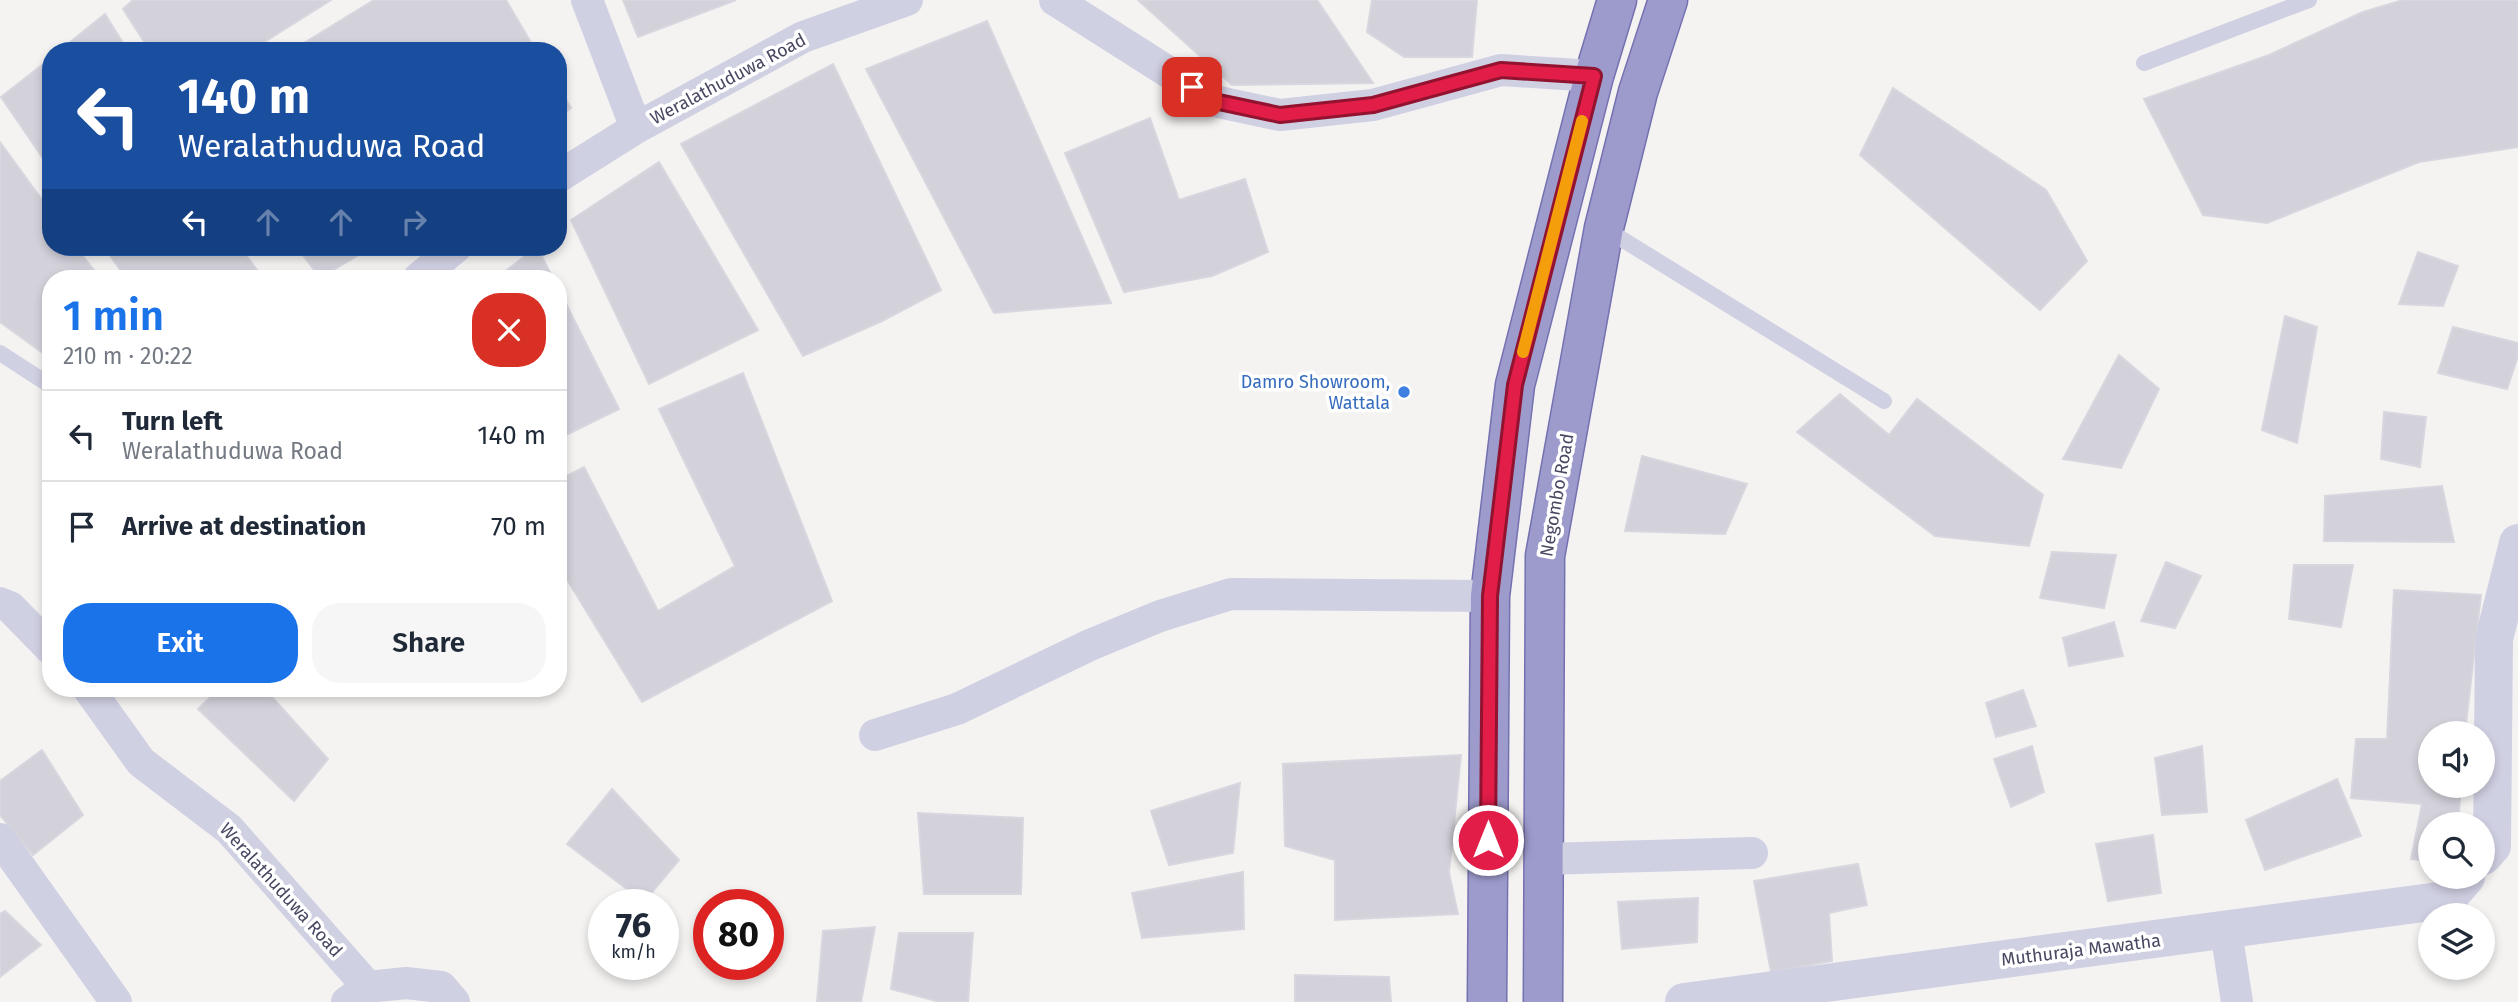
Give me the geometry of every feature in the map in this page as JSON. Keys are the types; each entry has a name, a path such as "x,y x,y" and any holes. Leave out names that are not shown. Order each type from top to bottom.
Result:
{"highway":[{"path":"1487,1002 1490,596 1515,385 1594,76 1617,0"},
{"name":"Negombo Road","path":"1543,1002 1545,556 1604,228 1638,92 1668,0"}],"street":[{"path":"587,0 636,128"},
{"name":"Weralathuduwa Road","path":"567,171 636,128 803,37 907,0"},
{"path":"1055,0 1214,101 1280,115 1373,105 1501,70 1594,76"},
{"path":"429,270 445,256"},
{"path":"2491,812 2494,639 2518,544"},
{"path":"875,735 957,709 1090,645 1160,616 1231,594 1490,596"},
{"path":"0,603 10,607 42,640"},
{"name":"Weralathuduwa Road","path":"94,697 141,762 229,829 358,995"},
{"path":"0,839 116,1002"},
{"path":"1544,859 1752,853"},
{"name":"Muthuraja Mawatha","path":"1684,1002 2446,900 2456,889"},
{"path":"2226,931 2237,1002"},
{"path":"358,995 406,983 441,987 454,1002"}],"lane":[{"path":"2144,63 2309,0"},
{"path":"1604,228 1884,401"},
{"path":"0,353 42,380"}],"building":[{"path":"133,0 331,0 264,42 144,42 123,9"},
{"path":"374,0 506,0 531,42 306,42"},
{"path":"623,0 736,0 638,37"},
{"path":"1138,0 1317,0 1373,83 1232,85"},
{"path":"1372,0 1477,0 1472,57 1404,57 1367,32"},
{"path":"2403,0 2518,0 2518,147 2419,162 2267,223 2203,215 2144,99 2269,55 2363,12"},
{"path":"105,14 122,42 70,42"},
{"path":"987,21 1111,303 994,313 866,69"},
{"path":"833,64 941,290 882,321 803,356 681,144"},
{"path":"42,65 42,157 1,97"},
{"path":"1893,88 2046,190 2087,261 2040,310 1860,155"},
{"path":"1150,118 1179,200 1245,179 1268,252 1212,276 1124,292 1065,153"},
{"path":"0,142 42,200 42,256 83,256 94,270 42,270 42,352 0,322"},
{"path":"659,162 758,330 649,384 571,220"},
{"path":"2418,252 2458,266 2443,306 2399,304"},
{"path":"110,256 247,256 257,270 120,270"},
{"path":"304,256 357,256 333,270 314,270"},
{"path":"525,256 542,256 549,270 507,270"},
{"path":"567,306 619,409 567,435"},
{"path":"2285,316 2317,327 2297,443 2262,430"},
{"path":"2453,327 2518,343 2518,356 2507,389 2438,373"},
{"path":"2119,355 2159,389 2121,468 2063,459"},
{"path":"743,373 832,601 642,702 567,580 567,476 584,467 658,611 735,566 659,409"},
{"path":"1840,394 1889,435 1917,399 2043,495 2029,546 1935,536 1797,432"},
{"path":"2384,412 2426,417 2420,467 2381,459"},
{"path":"1642,456 1747,484 1725,534 1625,531"},
{"path":"2442,486 2454,542 2324,541 2325,496"},
{"path":"2052,552 2116,555 2104,608 2040,598"},
{"path":"2166,562 2201,576 2175,628 2141,621"},
{"path":"2294,565 2353,565 2341,627 2289,619"},
{"path":"2394,590 2481,595 2466,721 2418,721 2418,798 2460,798 2459,812 2420,812 2422,804 2351,798 2356,739 2387,739"},
{"path":"2114,622 2123,656 2069,666 2063,638"},
{"path":"2023,690 2036,726 1996,737 1986,703"},
{"path":"211,697 272,697 328,759 294,801 198,709"},
{"path":"2032,746 2044,792 2011,807 1994,759"},
{"path":"2202,746 2207,812 2162,815 2155,758"},
{"path":"42,750 83,815 33,855 0,815 0,781"},
{"path":"1461,755 1449,873 1458,914 1335,920 1335,860 1285,846 1283,764"},
{"path":"2337,779 2361,836 2265,870 2246,820"},
{"path":"1240,783 1233,853 1169,865 1151,811"},
{"path":"612,789 679,860 655,889 627,889 567,844"},
{"path":"918,813 1023,818 1021,894 924,894"},
{"path":"2418,824 2418,860 2411,859"},
{"path":"2153,835 2161,893 2108,901 2096,844"},
{"path":"1858,864 1867,905 1829,913 1832,961 1771,972 1754,881"},
{"path":"1243,872 1244,929 1142,938 1132,893"},
{"path":"1698,898 1697,942 1622,949 1618,902"},
{"path":"5,911 41,945 0,977 0,914"},
{"path":"875,927 861,1002 817,1002 823,931"},
{"path":"899,933 973,933 968,1002 940,1002 891,989"},
{"path":"1295,975 1389,977 1391,1002 1295,1002"}],"slow traffic":[{"path":"1523,352 1582,121"}],"place":[{"name":"Damro Showroom, Wattala","path":"1404,392"}],"route":[{"path":"1192,87 1214,101 1280,115 1373,105 1501,70 1594,76 1515,385 1490,596 1488,840"}]}
